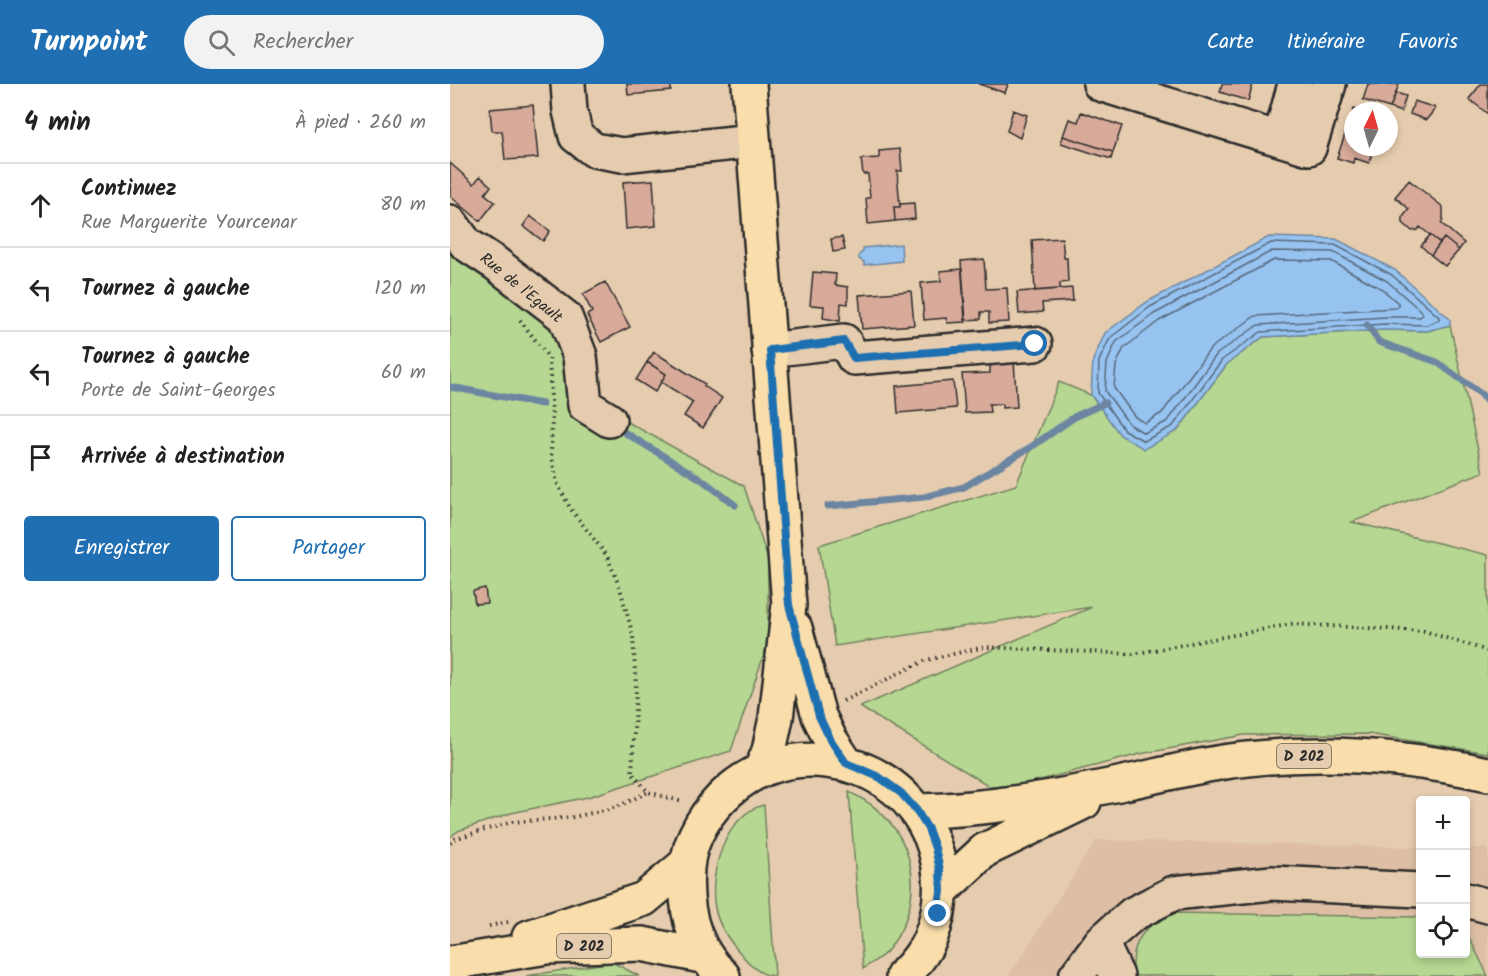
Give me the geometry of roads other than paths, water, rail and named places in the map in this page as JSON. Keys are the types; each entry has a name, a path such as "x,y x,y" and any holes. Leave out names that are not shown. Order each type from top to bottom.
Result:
{"main road":[{"path":"749,84 789,605 776,718 769,751 761,770"},
{"path":"789,605 819,716 830,739 846,763"},
{"name":"D 202","path":"917,811 984,808 1120,784 1184,769 1248,759 1306,755 1371,757 1448,765 1488,774"},
{"path":"715,967 694,934 685,893 687,863 696,835 707,814 741,781 761,770 782,763 808,759 846,763 879,777 901,793 917,811 928,829 940,870 941,891 938,914 929,941 918,960 903,976"},
{"name":"D 202","path":"941,891 985,850 1120,784"},
{"name":"D 202","path":"456,961 644,899 687,863"},
{"name":"D 202","path":"456,961 548,947 642,944 715,967"}],"street":[{"path":"568,84 570,111 576,136 594,150 622,155 753,141"},
{"path":"1100,84 1309,148 1329,84"},
{"path":"1280,139 1295,84"},
{"name":"Rue de l'Egault","path":"450,222 466,244 495,263 565,317 580,356 585,405 609,420"},
{"path":"770,350 844,341 854,358 1035,344"},
{"path":"1076,976 1101,942 1133,914 1174,893 1272,883 1416,890"},
{"path":"1470,901 1488,906"},
{"path":"1101,942 1117,976"}],"water":[{"path":"1269,237 1336,239 1395,270 1450,319 1450,325 1427,331 1385,330 1263,337 1227,364 1177,431 1144,449 1120,435 1091,395 1093,360 1105,333 1147,302"},
{"path":"901,244 902,261 864,265 864,262 859,259 863,248"}],"waterway":[{"path":"1367,325 1379,342 1437,362 1481,394 1488,403"},
{"path":"450,387 542,404"},
{"path":"828,506 924,497 964,487 1034,445 1076,416 1105,403"},
{"path":"614,426 701,479 735,505"}]}
